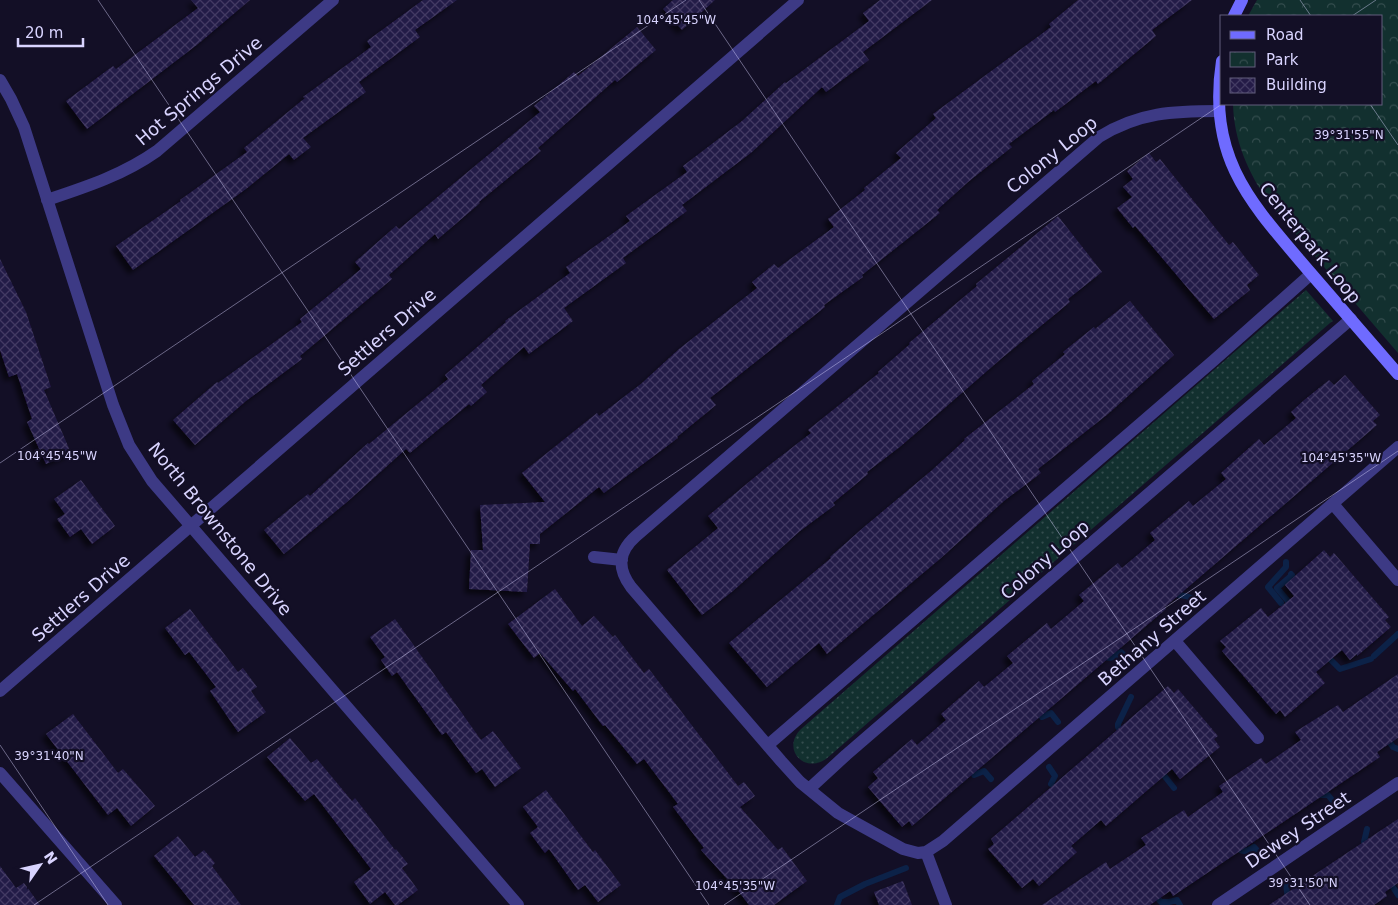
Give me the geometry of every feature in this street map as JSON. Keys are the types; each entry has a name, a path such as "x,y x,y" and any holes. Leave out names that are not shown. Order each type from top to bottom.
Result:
{"street":[{"name":"Hot Springs Drive","path":"47,200 109,178 149,157 333,0"},
{"name":"Settlers Drive","path":"0,691 798,0"},
{"path":"1234,15 1242,0"},
{"name":"Centerpark Loop","path":"1220,76 1219,111 1225,144 1245,191 1265,220 1398,374"},
{"name":"North Brownstone Drive","path":"0,80 24,127 105,380 129,445 145,472 518,905"},
{"name":"Colony Loop","path":"622,560 626,546 636,536 1095,140 1123,123 1148,115 1174,112 1219,111"},
{"path":"768,746 1312,274"},
{"name":"Colony Loop","path":"809,789 846,754 1351,319"},
{"name":"Bethany Street","path":"926,852 943,841 1398,447"},
{"path":"1333,504 1398,580"},
{"path":"594,557 622,560 624,577 631,587 800,782 838,813 903,849 918,854 926,852 946,905"},
{"path":"1175,641 1258,738"},
{"path":"0,773 116,905"},
{"name":"Dewey Street","path":"1218,905 1398,783"}],"green space":[{"path":"1257,0 1398,0 1398,353 1269,203 1249,168 1239,143 1233,105 1383,105 1383,15 1249,15"},
{"path":"1306,290 1333,321 826,759 818,763 810,763 798,757 794,751 793,744 795,737 801,729"}],"building":[{"path":"191,0 250,0 198,44 87,129 66,101 113,66 116,69 198,8"},
{"path":"423,0 457,0 415,30 420,37 359,82 366,92 303,138 311,147 294,160 289,154 246,189 133,270 116,246 247,152 244,148 305,98 303,97 371,47 367,41"},
{"path":"673,0 715,0 682,30 663,9"},
{"path":"880,0 932,0 863,52 869,60 826,92 822,87 752,152 682,205 687,211 623,258 626,263 564,308 573,321 529,354 524,347 481,385 487,392 471,406 469,404 410,453 406,449 347,502 284,554 264,530 308,494 310,496 368,443 448,379 445,375 505,321 570,273 566,267 630,221 626,216 687,172 683,166 742,121 785,82 869,21 863,13"},
{"path":"1078,0 1192,0 1152,30 1156,36 1098,84 1096,81 1009,144 1012,147 968,182 937,210 940,213 862,275 863,277 824,305 825,307 710,398 716,405 678,438 604,493 599,487 540,534 540,544 530,544 527,592 469,589 471,550 483,550 480,505 545,502 522,473 597,413 599,416 642,383 679,349 757,288 752,282 774,264 778,268 834,227 828,219 901,158 896,153 936,118 933,114 1051,27 1049,24"},
{"path":"637,27 656,50 617,82 615,80 538,148 541,151 438,239 435,234 389,275 392,279 300,356 302,359 246,401 195,445 173,420 217,382 302,322 300,319 361,269 355,262 396,226 399,229 540,112 534,106 574,72 578,76"},
{"path":"1149,153 1156,162 1160,159 1229,245 1233,242 1259,275 1247,285 1250,290 1214,319 1135,226 1133,228 1117,208 1132,197 1123,187 1133,179 1127,171"},
{"path":"1058,216 1102,272 1068,299 1070,302 901,446 867,472 868,474 833,503 835,505 800,531 733,591 702,615 667,570 718,528 708,516 811,433 808,430 879,373 909,343 977,286 976,284"},
{"path":"0,259 26,312 51,387 44,390 71,453 46,464 27,422 32,419 17,374 9,377 0,350"},
{"path":"1130,301 1174,355 1108,414 1038,469 1041,473 1004,501 941,558 827,654 819,643 767,687 729,643 831,558 864,527 931,471 964,439 1034,384 1032,381 1065,354 1063,352"},
{"path":"1345,375 1380,415 1373,421 1377,425 1165,607 1166,609 912,826 909,821 902,827 868,787 878,778 873,772 912,739 917,745 946,720 941,714 979,681 984,687 1013,663 1007,656 1047,623 1051,629 1084,601 1079,595 1118,563 1122,568 1155,540 1150,533 1189,501 1193,506 1226,479 1221,473 1259,439 1264,445 1296,418 1291,412 1303,401 1329,380 1334,385"},
{"path":"81,480 115,526 92,544 81,529 70,537 57,519 65,514 54,499"},
{"path":"1324,550 1330,557 1334,553 1389,617 1385,620 1391,627 1357,656 1357,654 1350,660 1342,650 1316,672 1325,683 1285,717 1280,710 1276,714 1222,651 1226,647 1220,641 1261,608 1268,617 1294,596 1285,585"},
{"path":"555,589 582,626 594,616 613,637 615,635 644,673 649,669 738,786 744,782 755,796 740,807 778,850 782,847 807,881 774,905 749,905 730,880 701,850 704,848 673,807 678,804 644,759 637,764 605,725 603,726 575,689 573,691 540,653 534,658 508,624"},
{"path":"190,609 238,672 243,668 257,687 251,691 266,712 238,732 210,691 216,687 189,652 185,655 165,628"},
{"path":"395,619 481,740 493,731 521,768 495,787 482,769 476,773 446,732 442,735 397,672 392,676 381,660 385,657 370,637"},
{"path":"1398,674 1398,738 1377,752 1380,757 1173,896 1170,891 1150,905 1042,905 1106,862 1110,869 1146,845 1141,838 1184,810 1188,817 1223,792 1219,786 1261,758 1266,764 1301,740 1295,732 1338,705 1343,712"},
{"path":"1168,686 1174,693 1178,689 1218,736 1214,739 1220,747 1180,779 1172,769 1106,826 1101,820 1071,846 1077,852 1039,886 1033,879 1022,888 988,849 994,844 991,839"},
{"path":"73,714 118,773 123,769 155,806 131,826 117,808 108,815 46,734"},
{"path":"290,738 311,763 317,759 352,801 355,798 408,864 402,868 418,890 398,905 395,905 385,892 370,904 354,882 371,869 314,794 305,801 267,757"},
{"path":"546,790 593,852 595,850 621,885 598,902 585,885 578,890 549,849 545,853 530,833 538,827 523,807"},
{"path":"1398,819 1398,883 1385,892 1387,896 1374,905 1269,905"},
{"path":"178,836 195,857 204,850 215,863 212,866 241,905 194,905 154,856"},
{"path":"0,866 16,888 24,883 40,905 0,905"},
{"path":"903,881 912,905 879,905 874,892"}],"waterway":[{"path":"1281,603 1268,587 1286,567 1286,562"},
{"path":"1291,574 1277,588 1293,607"},
{"path":"1172,592 1191,597 1197,602"},
{"path":"1374,656 1398,634"},
{"path":"1103,655 1110,658 1121,652 1129,660"},
{"path":"1326,655 1340,669 1371,659"},
{"path":"1123,734 1118,724 1131,697"},
{"path":"1042,717 1051,713 1058,722"},
{"path":"1386,737 1393,747 1398,749"},
{"path":"1049,767 1055,776 1051,784"},
{"path":"1159,769 1174,788"},
{"path":"974,775 984,771 991,779"},
{"path":"1314,795 1328,795 1332,800"},
{"path":"1367,829 1364,842 1368,849"},
{"path":"1235,846 1244,851 1254,847 1262,856"},
{"path":"837,905 840,897 865,884 906,868"},
{"path":"1389,881 1398,895"},
{"path":"1286,884 1288,900 1291,905"},
{"path":"1154,894 1161,902 1177,900 1180,905"}]}
